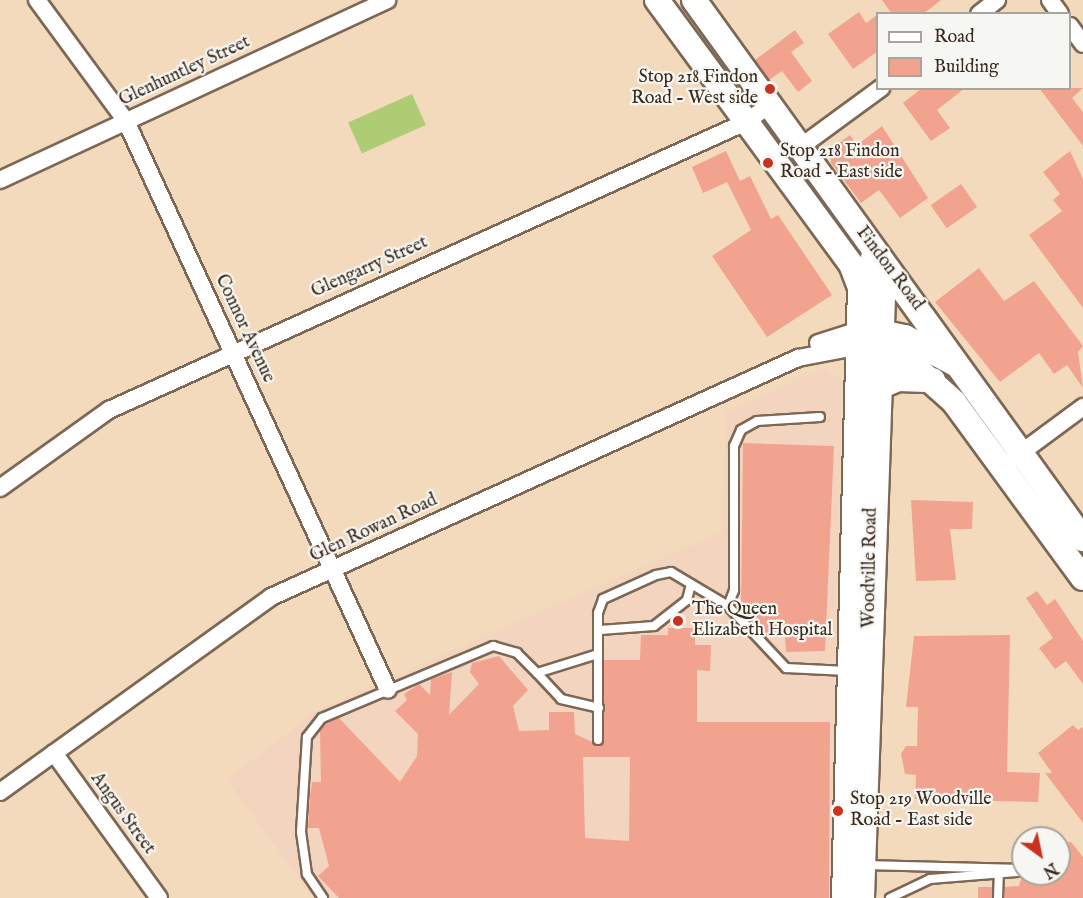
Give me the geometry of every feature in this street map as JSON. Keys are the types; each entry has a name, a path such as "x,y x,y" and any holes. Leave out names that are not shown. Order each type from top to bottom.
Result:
{"main road":[{"name":"Findon Road","path":"657,0 851,264 860,287 871,339 933,380 1011,460 1083,539"},
{"name":"Findon Road","path":"694,0 768,106 957,365 1011,460 1083,578"},
{"name":"Woodville Road","path":"862,898 864,866 859,672 871,339 883,298 868,240"},
{"name":"Woodville Road","path":"844,898 877,388 871,339"},
{"path":"871,339 957,365"},
{"path":"877,388 898,379 933,380"}],"street":[{"name":"Connor Avenue","path":"37,0 126,121 388,690"},
{"name":"Glenhuntley Street","path":"0,180 387,0"},
{"path":"982,12 997,0"},
{"path":"1071,27 1083,44"},
{"path":"799,148 877,90"},
{"name":"Glengarry Street","path":"0,488 109,410 233,351 746,122 768,106"},
{"name":"Glen Rowan Road","path":"0,792 255,606 798,358 811,346 871,339"},
{"path":"1011,460 1083,406"},
{"name":"Angus Street","path":"54,753 159,898"}],"lane":[{"path":"728,606 734,590 734,446 741,430 757,421 819,417"},
{"path":"598,740 598,654 603,599 671,572 728,606 786,668 859,672"},
{"path":"600,630 654,626 687,600 691,584"},
{"path":"323,898 303,859 307,737 332,711 493,646 517,653 561,699 599,708"},
{"path":"537,673 598,654"},
{"path":"864,866 999,871"},
{"path":"890,898 930,879 1011,870"},
{"path":"998,898 999,871"}],"shaded area":[{"name":"The Queen Elizabeth Hospital","path":"824,368 842,379 830,898 313,898 227,780 317,710 722,532 726,412"}],"green space":[{"path":"412,94 426,125 362,154 348,122"}],"building":[{"path":"882,0 941,0 926,12 891,12"},
{"path":"859,12 866,23 876,16 876,52 853,69 828,34"},
{"path":"795,30 804,43 791,52 812,81 798,92 782,71 769,80 755,60"},
{"path":"1083,88 1072,98 1083,112 1083,146 1041,90"},
{"path":"919,90 962,90 937,110 950,128 931,141 903,103"},
{"path":"882,126 928,198 900,218 879,190 861,203 831,163 830,150 850,135 857,145"},
{"path":"726,151 740,181 750,176 771,219 778,215 832,295 767,337 712,256 751,230 727,182 703,193 692,167"},
{"path":"1070,151 1083,179 1083,308 1029,235 1062,211 1053,200 1060,194 1043,172"},
{"path":"961,184 977,207 947,228 931,205"},
{"path":"979,268 1004,301 1034,281 1083,346 1078,352 1083,388 1067,365 1054,374 1039,353 1000,382 935,302"},
{"path":"743,443 834,446 825,651 786,652 785,636 765,637 741,611"},
{"path":"911,500 973,502 972,529 950,529 956,580 916,581"},
{"path":"1037,591 1047,605 1055,599 1083,641 1083,684 1066,661 1055,669 1039,648 1053,638 1026,598"},
{"path":"668,628 695,628 695,645 711,645 710,671 697,670 697,722 830,722 829,898 339,898 318,876 329,866 319,828 308,828 310,796 312,782 321,782 320,730 328,722 339,718 400,782 417,756 418,734 395,711 407,700 404,694 419,684 430,695 431,679 452,672 449,715 479,684 470,672 472,663 499,656 528,690 513,706 519,731 549,730 549,712 574,712 575,734 601,746 604,660 640,660 641,635 668,635","holes":["583,757 630,757 629,841 585,838"]},
{"path":"1010,635 1007,772 1040,773 1038,802 915,799 916,775 905,774 901,754 906,746 917,746 918,707 906,707 914,636"},
{"path":"1073,725 1078,730 1083,727 1083,823 1045,773 1052,773 1038,753"},
{"path":"1071,842 1083,857 1083,898 1004,898 1005,887 1071,886"},
{"path":"978,887 992,887 992,898 978,898"}],"place":[{"name":"Stop 218 Findon Road - West side","path":"770,89"},
{"name":"Stop 218 Findon Road - East side","path":"768,163"},
{"name":"The Queen Elizabeth Hospital","path":"678,621"},
{"name":"Stop 219 Woodville Road - East side","path":"838,811"}]}
